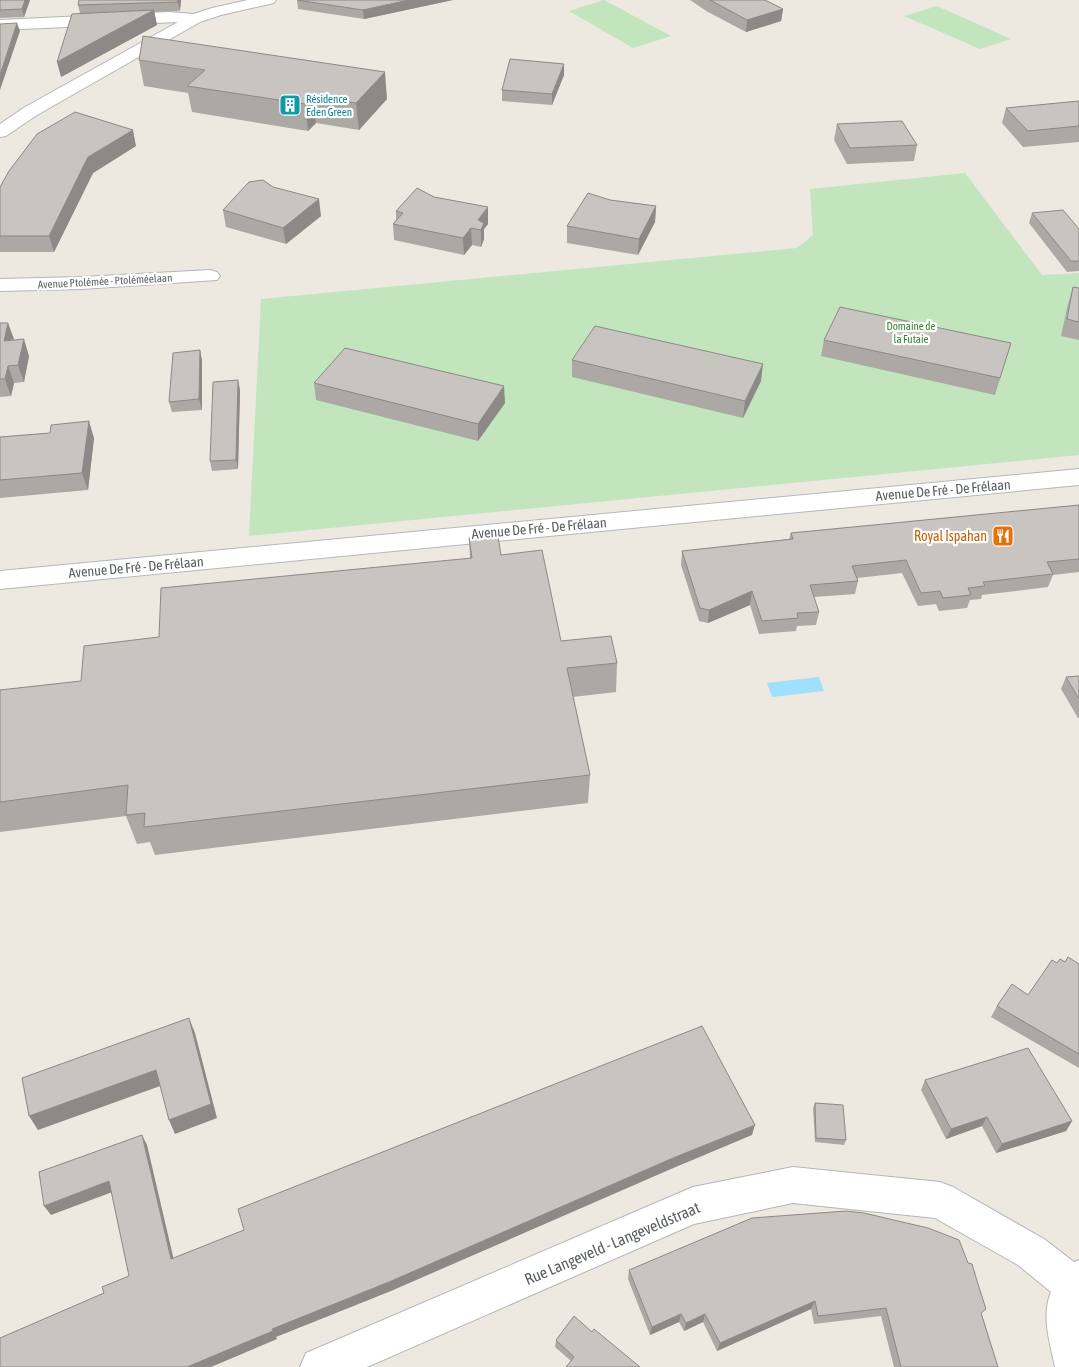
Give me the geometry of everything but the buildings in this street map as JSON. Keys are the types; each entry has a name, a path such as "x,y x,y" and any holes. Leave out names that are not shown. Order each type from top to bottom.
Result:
{"street":[{"path":"0,132 32,111 195,19 217,11 269,0"},
{"path":"0,26 169,17 195,19"},
{"name":"Avenue Ptolémée - Ptoléméelaan","path":"0,285 82,283 210,276"},
{"name":"Avenue De Fré - De Frélaan","path":"0,580 1079,477"},
{"name":"Rue Langeveld - Langeveldstraat","path":"320,1367 693,1206 793,1185 940,1200 1031,1252 1076,1282"},
{"path":"1075,1356 1065,1321 1066,1302 1076,1282"}],"green space":[{"path":"604,0 671,36 633,48 569,11"},
{"path":"937,6 1011,39 980,49 904,16"},
{"name":"Domaine de la Futaie","path":"965,173 1042,275 1079,273 1079,455 249,536 261,299 797,248 813,235 810,189"}],"water":[{"path":"819,677 824,691 772,697 767,683"}],"place":[{"name":"Résidence Eden Green","path":"290,105"},
{"name":"Royal Ispahan","path":"1003,536"}]}
